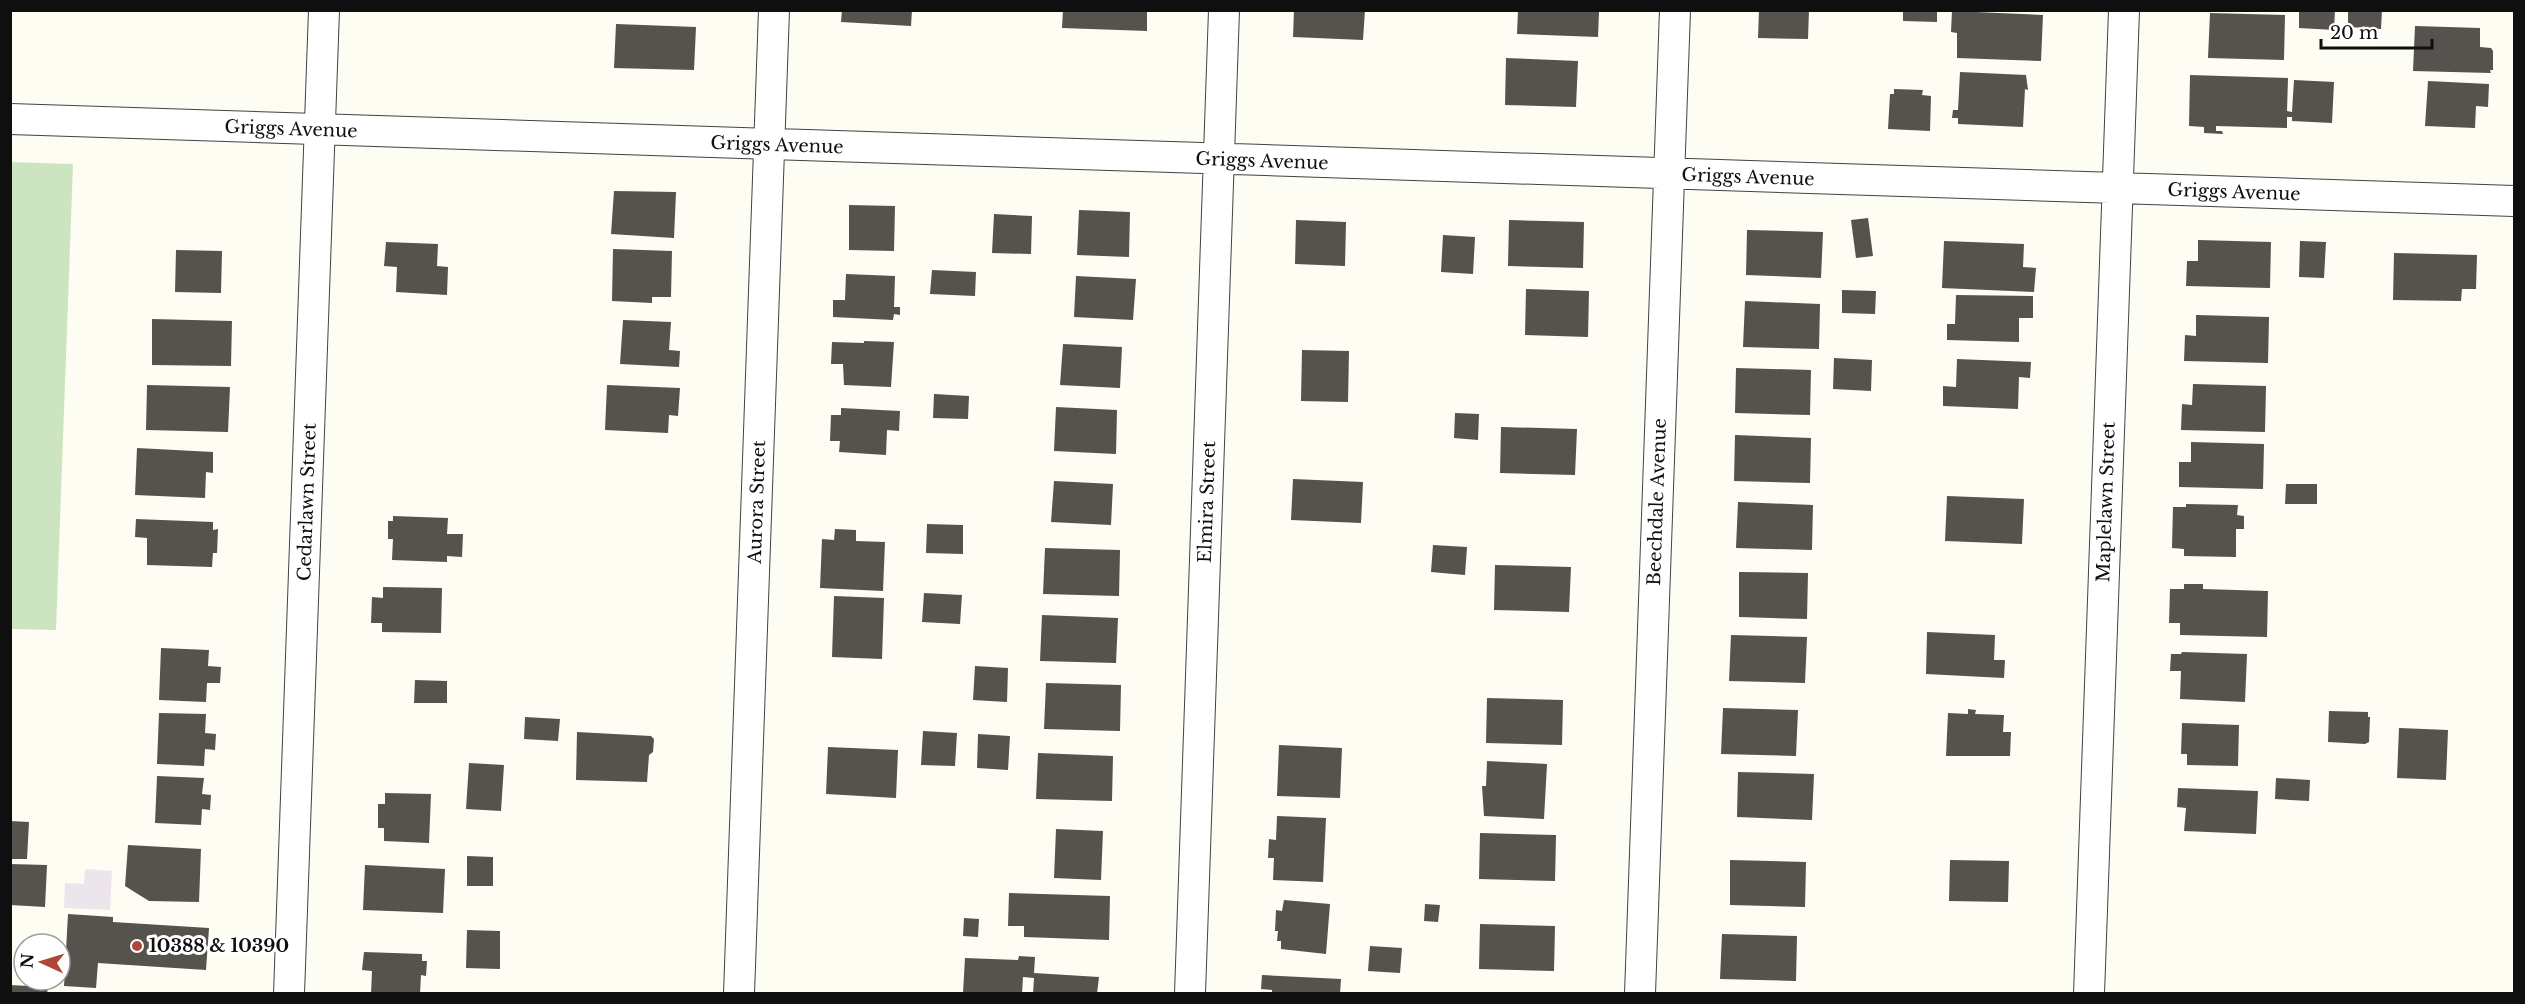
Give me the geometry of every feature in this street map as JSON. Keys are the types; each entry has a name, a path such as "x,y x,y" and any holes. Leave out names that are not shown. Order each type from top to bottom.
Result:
{"street":[{"name":"Cedarlawn Street","path":"289,993 324,10"},
{"name":"Aurora Street","path":"740,993 774,10"},
{"name":"Elmira Street","path":"1190,993 1224,10"},
{"name":"Beechdale Avenue","path":"1640,993 1675,10"},
{"name":"Maplelawn Street","path":"2089,993 2124,10"},
{"name":"Griggs Avenue","path":"10,119 2514,201"}],"shaded area":[{"path":"85,869 112,871 110,910 64,908 65,883 84,884"}],"green space":[{"path":"11,162 73,164 56,630 11,629"}],"building":[{"path":"842,10 912,10 911,26 841,22"},
{"path":"1063,10 1147,10 1147,31 1062,28"},
{"path":"1294,10 1365,10 1363,40 1293,37"},
{"path":"1518,10 1599,12 1598,37 1517,34"},
{"path":"1759,10 1809,10 1808,39 1758,38"},
{"path":"1903,10 1937,10 1937,22 1903,21"},
{"path":"2299,10 2335,10 2334,30 2299,28"},
{"path":"2348,10 2382,10 2381,29 2348,27"},
{"path":"1952,11 2043,15 2041,61 1957,58 1957,33 1951,32"},
{"path":"2210,13 2285,15 2284,60 2208,58"},
{"path":"616,24 696,27 694,70 614,68"},
{"path":"2415,26 2480,28 2480,47 2491,48 2493,51 2493,70 2490,70 2491,73 2413,71"},
{"path":"1506,58 1578,61 1576,107 1505,105"},
{"path":"1960,72 2026,75 2028,90 2025,89 2023,127 1958,124 1958,118 1952,118 1953,110 1958,110"},
{"path":"2190,75 2288,78 2287,111 2292,112 2294,80 2334,82 2332,123 2292,121 2292,117 2287,117 2287,128 2216,126 2216,131 2222,131 2223,134 2204,133 2204,127 2189,126"},
{"path":"2428,81 2489,84 2488,107 2476,106 2475,128 2425,126"},
{"path":"1894,89 1923,90 1922,95 1931,96 1930,131 1888,129 1890,94 1894,94"},
{"path":"614,191 676,192 674,238 611,234"},
{"path":"849,205 895,206 894,251 849,250"},
{"path":"1079,210 1130,212 1129,257 1077,255"},
{"path":"994,214 1032,216 1031,254 992,253"},
{"path":"1868,218 1873,256 1856,258 1851,220"},
{"path":"1296,220 1346,222 1345,266 1295,264"},
{"path":"1509,220 1584,222 1583,268 1508,266"},
{"path":"1747,230 1823,232 1821,278 1746,275"},
{"path":"1443,235 1475,237 1473,274 1441,272"},
{"path":"2198,240 2271,242 2270,288 2186,286 2187,261 2198,261"},
{"path":"1944,241 2024,244 2023,267 2036,268 2034,292 1942,288"},
{"path":"2300,241 2326,242 2324,278 2299,277"},
{"path":"386,242 438,244 437,266 448,267 447,295 396,292 397,267 384,266"},
{"path":"613,249 672,251 671,297 652,297 652,303 612,301"},
{"path":"176,250 222,251 221,293 175,292"},
{"path":"2394,253 2477,255 2476,289 2462,289 2461,301 2393,300"},
{"path":"932,270 976,272 975,296 930,294"},
{"path":"846,274 895,276 894,307 900,307 900,315 894,314 893,320 833,317 833,300 845,300"},
{"path":"1076,276 1136,279 1133,320 1074,317"},
{"path":"1526,289 1589,291 1588,337 1525,335"},
{"path":"1842,290 1876,291 1875,314 1842,313"},
{"path":"1956,295 2033,296 2033,318 2019,318 2019,342 1947,340 1947,324 1955,324"},
{"path":"1745,301 1820,304 1819,349 1743,347"},
{"path":"2196,315 2269,317 2268,363 2184,361 2185,335 2196,336"},
{"path":"152,319 232,321 231,366 152,365"},
{"path":"623,320 671,322 669,350 680,351 679,367 620,364"},
{"path":"864,341 894,342 891,387 844,385 843,364 831,364 832,342 864,343"},
{"path":"1063,344 1122,347 1120,388 1060,385"},
{"path":"1302,350 1349,351 1348,402 1301,401"},
{"path":"1834,358 1872,360 1871,391 1833,389"},
{"path":"1957,359 2031,362 2030,378 2019,377 2018,409 1943,406 1943,386 1956,387"},
{"path":"1736,368 1811,370 1810,415 1735,413"},
{"path":"2193,384 2266,386 2265,432 2181,430 2182,404 2192,405"},
{"path":"147,385 230,387 228,432 146,430"},
{"path":"607,385 680,388 678,416 669,415 668,433 605,430"},
{"path":"934,394 969,396 968,419 933,418"},
{"path":"1056,407 1117,410 1116,454 1054,451"},
{"path":"841,408 900,411 899,431 887,430 886,455 839,452 840,441 830,441 831,415 841,415"},
{"path":"1455,413 1479,414 1478,440 1454,438"},
{"path":"1501,427 1577,429 1575,475 1500,473"},
{"path":"1735,435 1811,438 1810,483 1734,481"},
{"path":"2191,442 2264,444 2263,489 2179,487 2179,462 2191,462"},
{"path":"137,448 213,452 213,473 206,472 205,498 135,495"},
{"path":"1293,479 1363,482 1361,523 1291,520"},
{"path":"1054,481 1113,484 1111,525 1051,522"},
{"path":"2286,484 2317,484 2317,504 2285,504"},
{"path":"1947,496 2024,499 2022,544 1945,541"},
{"path":"1738,502 1813,505 1812,550 1736,548"},
{"path":"2186,504 2238,505 2237,515 2244,516 2244,529 2236,529 2236,557 2184,556 2184,549 2172,548 2173,507 2186,507"},
{"path":"393,516 448,518 447,534 463,534 462,557 447,556 447,562 392,560 393,539 388,539 388,521 393,521"},
{"path":"136,519 213,522 213,530 218,529 217,553 213,553 212,567 147,565 147,538 135,537"},
{"path":"927,524 963,525 963,554 926,553"},
{"path":"835,529 856,530 856,541 885,542 883,591 820,588 822,539 834,540"},
{"path":"1433,545 1467,547 1465,575 1431,572"},
{"path":"1045,548 1120,550 1119,596 1043,594"},
{"path":"1495,565 1571,567 1569,612 1494,610"},
{"path":"1739,572 1808,573 1807,619 1739,617"},
{"path":"2184,584 2203,584 2203,589 2268,591 2267,637 2180,635 2180,623 2169,623 2170,589 2184,589"},
{"path":"383,587 442,588 441,633 382,632 382,623 371,623 372,597 383,598"},
{"path":"924,593 962,595 960,624 922,622"},
{"path":"834,596 884,598 882,659 832,657"},
{"path":"1042,615 1118,618 1116,663 1040,661"},
{"path":"1927,632 1995,635 1994,660 2005,660 2004,678 1926,674"},
{"path":"1731,635 1807,637 1805,683 1729,681"},
{"path":"161,648 209,650 208,666 221,667 220,683 207,683 206,702 159,700"},
{"path":"2182,652 2247,654 2245,702 2180,699 2181,671 2170,671 2171,654"},
{"path":"975,666 1008,668 1007,702 973,700"},
{"path":"415,680 447,681 447,703 414,703"},
{"path":"1046,683 1121,685 1120,731 1044,729"},
{"path":"1487,698 1563,700 1562,745 1486,743"},
{"path":"1723,708 1798,710 1796,756 1721,754"},
{"path":"1968,709 1976,710 1975,714 2004,715 2003,732 2011,732 2010,756 1946,756 1948,713 1968,714"},
{"path":"2329,711 2368,712 2368,717 2370,717 2369,742 2365,744 2328,742"},
{"path":"159,713 206,714 205,733 216,734 215,750 205,749 204,766 157,764"},
{"path":"525,717 560,719 558,741 524,739"},
{"path":"2182,723 2239,725 2238,766 2187,765 2187,754 2181,754"},
{"path":"2399,728 2448,730 2446,780 2397,778"},
{"path":"923,731 957,733 955,766 921,765"},
{"path":"577,732 651,736 654,739 653,752 649,755 647,782 576,780"},
{"path":"978,734 1010,736 1008,770 977,768"},
{"path":"1279,745 1342,748 1340,798 1277,796"},
{"path":"828,747 898,750 896,798 826,794"},
{"path":"1038,753 1113,756 1112,801 1036,799"},
{"path":"1487,761 1547,764 1544,819 1484,816 1482,786 1486,786"},
{"path":"469,763 504,765 501,811 466,809"},
{"path":"1738,772 1814,774 1812,820 1737,817"},
{"path":"157,776 204,778 202,794 211,795 210,810 202,809 201,825 155,823"},
{"path":"2276,778 2310,780 2309,801 2275,799"},
{"path":"2178,788 2258,791 2256,834 2184,831 2186,808 2177,807"},
{"path":"385,793 431,794 429,843 384,841 384,828 378,828 378,804 385,804"},
{"path":"1277,816 1326,818 1323,882 1273,880 1274,858 1268,858 1269,839 1276,840"},
{"path":"10,821 29,822 27,859 10,859"},
{"path":"1056,829 1103,831 1101,880 1054,878"},
{"path":"1480,833 1556,835 1555,881 1479,879"},
{"path":"128,845 201,849 199,902 149,901 125,886"},
{"path":"467,856 493,857 493,886 467,886"},
{"path":"1730,860 1806,862 1805,907 1730,905"},
{"path":"1950,860 2009,861 2008,902 1949,901"},
{"path":"10,864 47,865 45,907 10,905"},
{"path":"365,865 445,869 443,913 363,910"},
{"path":"1009,893 1110,896 1109,940 1024,937 1024,926 1008,926"},
{"path":"1284,900 1330,904 1326,954 1281,949 1281,941 1277,941 1278,931 1275,931 1276,910 1282,911"},
{"path":"1425,904 1440,905 1438,922 1424,921"},
{"name":"10388 & 10390","path":"68,914 113,917 113,922 209,928 206,970 98,963 96,988 72,986 72,932 67,932"},
{"path":"964,918 979,919 978,937 963,936"},
{"path":"1480,924 1555,926 1554,971 1479,969"},
{"path":"467,930 500,931 500,969 466,968"},
{"path":"1722,934 1797,936 1796,981 1720,979"},
{"path":"1370,946 1402,948 1400,973 1368,971"},
{"path":"364,952 422,954 422,961 427,961 426,976 421,975 420,994 371,994 372,971 362,970"},
{"path":"1019,956 1035,957 1034,973 1099,977 1097,994 1033,994 1034,978 1023,977 1022,994 963,993 965,958 1018,960"},
{"path":"1262,975 1341,979 1340,994 1272,994 1272,990 1261,989"},
{"path":"10,985 12,985 12,992 47,992 47,994 10,994"}],"place":[{"name":"10388 & 10390","path":"137,946"}]}
